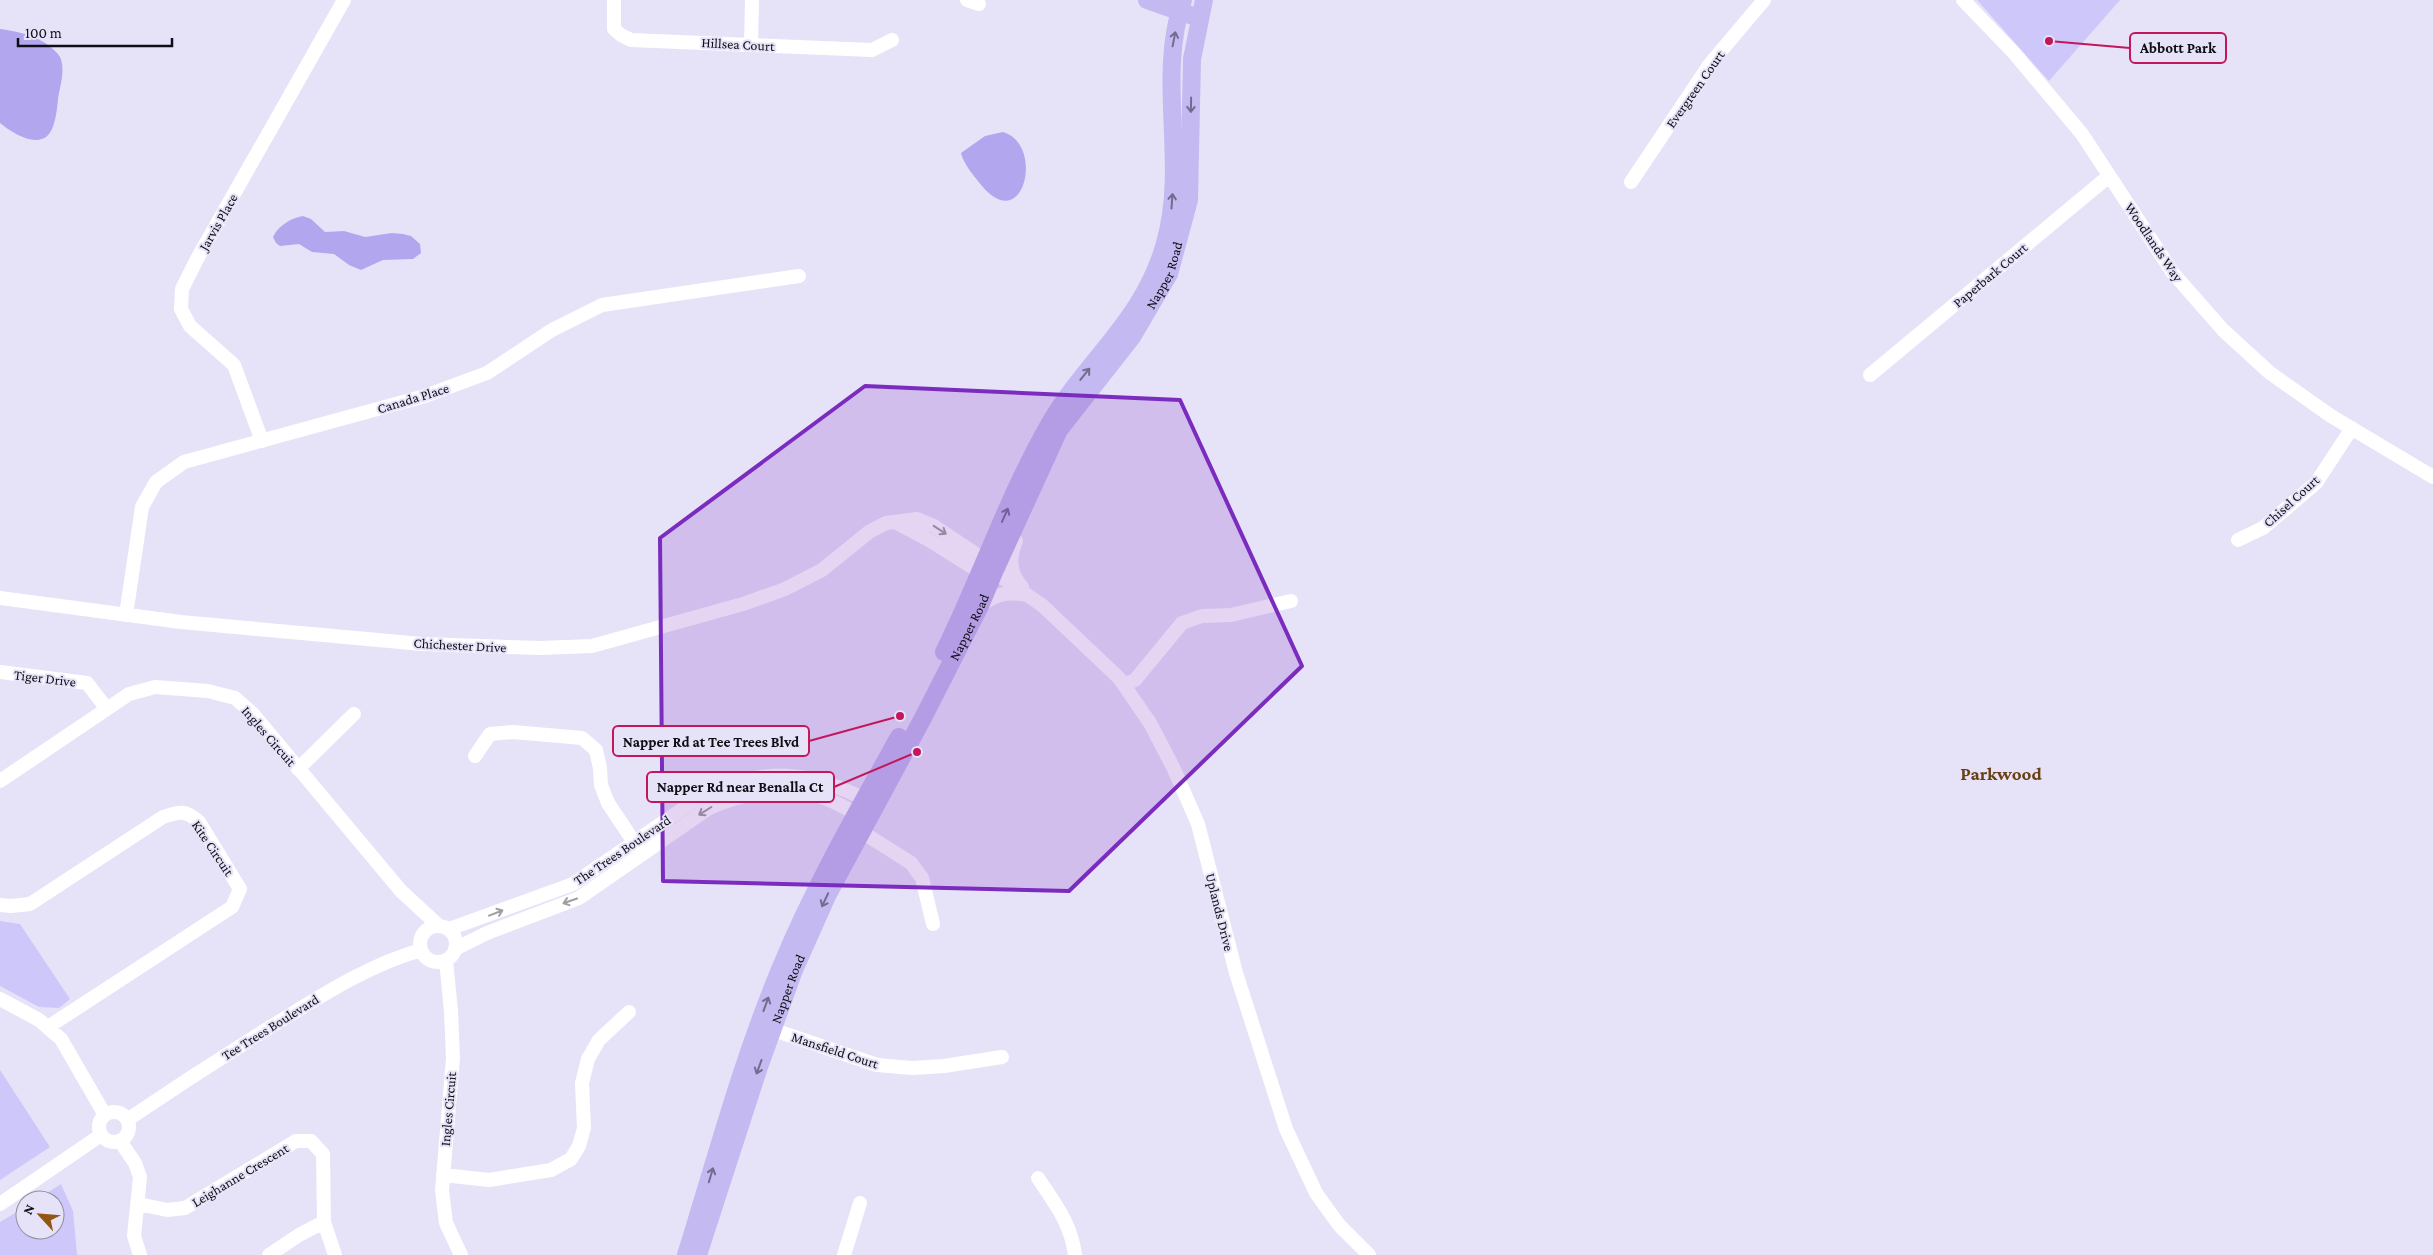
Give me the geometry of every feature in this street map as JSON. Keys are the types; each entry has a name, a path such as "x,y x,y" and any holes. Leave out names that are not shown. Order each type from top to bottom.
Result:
{"main road":[{"path":"1147,0 1181,6 1200,18"},
{"name":"Napper Road","path":"686,1255 766,1027 862,815 986,568 1034,483 1059,430 1132,337 1169,274 1189,200 1192,59 1204,0"},
{"name":"Napper Road","path":"862,815 980,606 986,568 1025,473 1051,422 1074,389 1135,312 1147,292 1159,262 1169,229 1173,195 1174,151 1170,64 1181,6"},
{"name":"Napper Road","path":"698,1255 759,1067 766,1027"}],"street":[{"name":"Jarvis Place","path":"262,441 234,365 190,326 181,309 182,289 197,258 344,0"},
{"name":"Hillsea Court","path":"614,0 614,29 631,40 872,50 892,40"},
{"path":"751,45 752,0"},
{"name":"Evergreen Court","path":"1631,182 1710,64 1764,0"},
{"name":"Woodlands Way","path":"1963,0 2014,53 2082,134 2173,273 2223,330 2270,373 2352,428 2433,477"},
{"name":"Paperbark Court","path":"1870,375 2109,176"},
{"name":"Canada Place","path":"126,615 142,507 156,482 184,462 425,396 487,372 552,330 602,305 799,276"},
{"name":"Chisel Court","path":"2238,540 2263,528 2316,483 2352,428"},
{"path":"1029,596 1015,579 1011,569 1010,558 1032,498 1034,483"},
{"name":"Chichester Drive","path":"0,598 126,615 422,644 541,648 592,646 743,604 785,589 822,570 869,532 894,521 986,568"},
{"name":"Uplands Drive","path":"986,568 1043,606 1124,685 1150,723 1173,767 1198,824 1236,973 1286,1129 1316,1193 1339,1224 1369,1255"},
{"path":"980,606 1000,594 1010,592 1029,596"},
{"path":"1124,685 1135,680 1182,623 1202,616 1231,615 1291,601"},
{"name":"Tiger Drive","path":"0,672 87,683 107,709"},
{"name":"Ingles Circuit","path":"0,781 129,694 154,686 208,691 235,698 253,714 401,891 444,927"},
{"path":"298,769 354,714"},
{"path":"475,756 490,734 513,732 582,738 596,750 600,768 600,785 608,803 638,848"},
{"name":"The Trees Boulevard","path":"444,927 573,884 709,808 729,800 765,793 801,792 819,796 862,815 911,863 922,878 932,924"},
{"name":"Kite Circuit","path":"0,905 30,904 163,817 182,811 190,814 199,822 240,889 232,907 48,1027"},
{"name":"The Trees Boulevard","path":"450,955 487,933 579,898 638,848"},
{"path":"444,927 454,936 450,955 435,962 429,960 421,950 420,943 425,931 444,927"},
{"name":"Tee Trees Boulevard","path":"127,1120 198,1072 352,977 391,958 421,950"},
{"name":"Ingles Circuit","path":"450,955 453,1058 442,1190 446,1223 461,1255"},
{"path":"0,999 39,1020 60,1039 105,1115"},
{"path":"443,1174 489,1180 551,1170 571,1159 579,1146 584,1128 582,1083 588,1059 599,1040 630,1012"},
{"name":"Mansfield Court","path":"766,1027 877,1065 912,1068 944,1066 1002,1057"},
{"path":"115,1112 127,1120 127,1134 120,1140 110,1142 101,1135 100,1122 105,1115 115,1112"},
{"path":"0,1204 101,1135"},
{"path":"120,1140 135,1163 140,1177 134,1236 140,1255"},
{"name":"Leighanne Crescent","path":"138,1204 167,1210 185,1208 296,1141 310,1141 323,1154 324,1222 335,1255"},
{"path":"1038,1178 1063,1215 1073,1236 1075,1255"},
{"path":"844,1255 860,1203"},
{"path":"269,1255 299,1235 324,1222"}],"highlighted area":[{"path":"865,386 1180,400 1302,666 1069,891 663,881 660,538"}],"shaded area":[{"path":"1977,0 2120,0 2049,81"},
{"path":"0,29 39,39 52,48 61,59 62,76 55,118 52,129 47,136 41,139 34,140 19,135 0,123"},
{"path":"1003,132 1016,140 1023,153 1026,168 1024,182 1018,194 1009,200 997,199 982,186 967,166 961,153 985,136"},
{"path":"303,216 311,219 325,232 344,231 365,237 392,233 411,236 420,244 421,253 413,259 383,260 361,270 349,265 334,254 312,252 299,244 280,246 276,243 273,237 278,229 290,221"},
{"path":"0,921 20,924 70,999 59,1008 39,1007 0,986"},
{"path":"0,1070 50,1147 0,1180"},
{"path":"61,1184 64,1190 52,1190"},
{"path":"65,1193 73,1211 77,1255 0,1255 0,1222 15,1213 15,1240 65,1240"}],"place":[{"name":"Abbott Park","path":"2049,41"},
{"name":"Napper Rd at Tee Trees Blvd","path":"900,716"},
{"name":"Napper Rd near Benalla Ct","path":"917,752"}],"district":[{"name":"Parkwood","path":"2001,773"}]}
